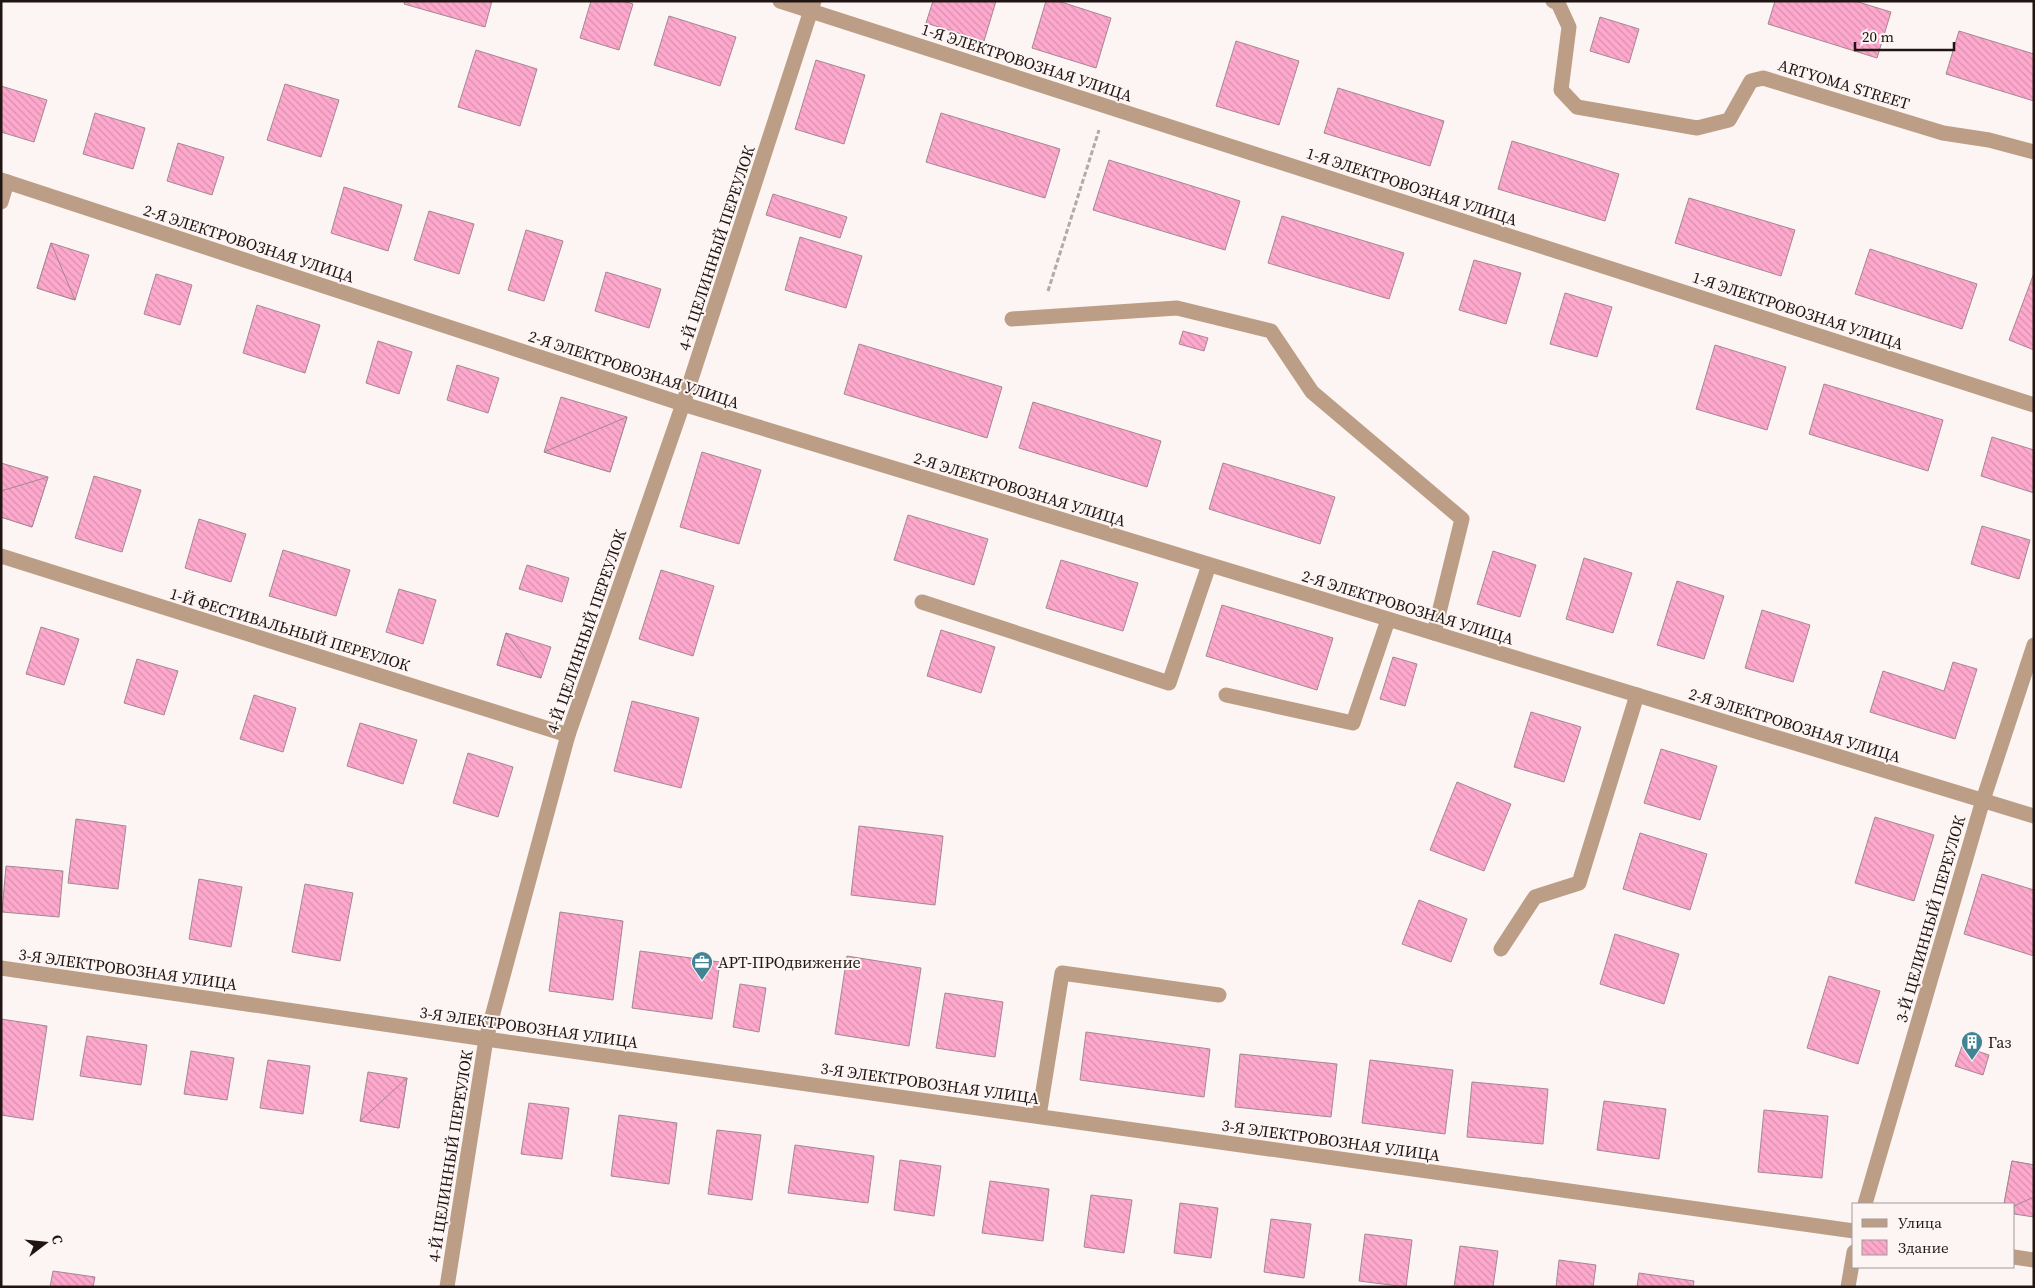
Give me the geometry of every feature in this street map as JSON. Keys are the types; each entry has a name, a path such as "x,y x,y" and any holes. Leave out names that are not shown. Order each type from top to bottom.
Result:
{"street":[{"name":"1-Я ЭЛЕКТРОВОЗНАЯ УЛИЦА","path":"780,1 813,6 1107,106 2034,405"},
{"name":"ARTYOMA STREET","path":"1553,1 1558,3 1569,28 1561,90 1577,107 1697,128 1729,120 1751,81 1763,78 1943,133 1989,140 2034,152"},
{"name":"4-Й ЦЕЛИННЫЙ ПЕРЕУЛОК","path":"447,1287 486,1039 568,735 682,404 813,6"},
{"name":"2-Я ЭЛЕКТРОВОЗНАЯ УЛИЦА","path":"4,181 682,404 2034,816"},
{"path":"1,202 4,181"},
{"path":"1012,319 1177,308 1271,331 1312,392 1462,519 1434,633"},
{"name":"1-Й ФЕСТИВАЛЬНЫЙ ПЕРЕУЛОК","path":"1,556 568,735"},
{"path":"922,602 1169,683 1209,565"},
{"path":"1226,695 1353,724 1388,620"},
{"name":"3-Й ЦЕЛИННЫЙ ПЕРЕУЛОК","path":"1865,1203 1983,800 2034,645"},
{"path":"1500,948 1535,897 1579,883 1637,695"},
{"name":"3-Я ЭЛЕКТРОВОЗНАЯ УЛИЦА","path":"1,968 486,1039 1852,1231"},
{"path":"1039,1116 1062,973 1219,995"},
{"path":"2015,1257 2034,1260"},
{"path":"1848,1287 1852,1264"}],"path":[{"path":"1040,317 1107,106"}],"building":[{"path":"405,1 492,1 485,27 404,4"},
{"path":"591,1 623,1 633,4 619,50 580,38"},
{"path":"933,1 996,1 984,41 926,23"},
{"path":"1046,1 1058,1 1111,18 1096,68 1032,48"},
{"path":"1775,1 1855,1 1891,12 1877,58 1768,24"},
{"path":"669,16 736,37 720,86 654,65"},
{"path":"1600,17 1639,29 1629,63 1590,51"},
{"path":"1959,31 2034,54 2034,101 1946,74"},
{"path":"1236,41 1299,61 1279,125 1216,106"},
{"path":"476,50 537,69 520,126 458,107"},
{"path":"816,60 865,75 844,144 795,129"},
{"path":"285,84 339,100 321,157 267,140"},
{"path":"1,86 47,100 34,142 1,132"},
{"path":"1338,88 1444,121 1430,166 1324,133"},
{"path":"95,113 145,128 133,169 83,154"},
{"path":"941,113 1060,149 1045,198 926,162"},
{"path":"1512,141 1619,174 1605,221 1498,189"},
{"path":"178,143 224,157 212,195 167,181"},
{"path":"1109,160 1240,201 1225,250 1093,210"},
{"path":"344,187 402,205 388,251 331,233"},
{"path":"773,194 847,217 840,238 766,215"},
{"path":"1689,198 1795,230 1781,276 1675,243"},
{"path":"429,211 474,224 459,274 414,260"},
{"path":"1282,216 1404,253 1389,299 1268,263"},
{"path":"526,230 563,241 544,301 508,290"},
{"path":"800,237 862,256 846,308 785,290"},
{"path":"51,243 89,255 75,300 37,288"},
{"path":"51,243 75,300 37,288"},
{"path":"1870,249 1977,284 1962,329 1855,294"},
{"path":"1474,260 1521,273 1506,324 1459,310"},
{"path":"606,272 661,289 649,328 595,311"},
{"path":"2034,273 2034,350 2009,340"},
{"path":"156,274 192,285 180,325 144,314"},
{"path":"1565,293 1612,307 1597,357 1550,344"},
{"path":"257,305 320,325 305,373 243,353"},
{"path":"1183,331 1208,338 1204,351 1179,344"},
{"path":"378,341 412,352 399,394 366,383"},
{"path":"859,344 1002,387 987,438 844,394"},
{"path":"1715,345 1786,367 1767,430 1696,409"},
{"path":"457,365 499,378 488,413 447,400"},
{"path":"1824,384 1943,420 1928,471 1809,434"},
{"path":"561,397 627,417 610,472 544,452"},
{"path":"1033,402 1161,441 1147,487 1019,448"},
{"path":"627,417 610,472 544,452"},
{"path":"1992,437 2034,450 2034,493 1981,476"},
{"path":"702,452 761,470 739,544 680,527"},
{"path":"1,463 48,477 32,527 1,517"},
{"path":"1223,463 1335,497 1320,544 1209,509"},
{"path":"94,476 141,490 122,552 75,538"},
{"path":"48,477 32,527 1,517 1,491"},
{"path":"908,515 988,539 974,585 894,560"},
{"path":"199,519 246,534 231,582 185,568"},
{"path":"1982,526 2030,540 2019,579 1971,564"},
{"path":"283,550 350,570 336,616 269,596"},
{"path":"1493,551 1536,565 1520,617 1477,604"},
{"path":"1584,558 1632,573 1613,633 1566,619"},
{"path":"1061,560 1138,583 1123,631 1046,608"},
{"path":"527,565 569,578 562,602 519,589"},
{"path":"661,570 714,586 693,656 639,639"},
{"path":"1677,581 1724,596 1704,659 1657,645"},
{"path":"399,589 436,600 423,644 386,632"},
{"path":"1222,605 1333,638 1317,690 1206,656"},
{"path":"1762,610 1810,625 1793,682 1745,668"},
{"path":"41,627 79,639 64,685 26,674"},
{"path":"941,630 995,647 981,693 927,676"},
{"path":"506,633 551,647 541,678 497,665"},
{"path":"506,633 541,678 497,665"},
{"path":"1393,657 1417,664 1405,706 1380,699"},
{"path":"137,659 178,671 164,715 124,703"},
{"path":"1953,662 1977,669 1955,739 1870,712 1883,671 1944,691"},
{"path":"254,695 296,708 283,752 240,739"},
{"path":"632,701 699,718 681,788 614,771"},
{"path":"1531,712 1581,727 1564,782 1514,767"},
{"path":"360,723 417,740 403,784 347,766"},
{"path":"1661,749 1717,766 1700,820 1644,803"},
{"path":"468,753 513,767 498,817 453,803"},
{"path":"1457,782 1511,804 1484,871 1430,850"},
{"path":"1875,817 1934,835 1914,901 1855,883"},
{"path":"76,819 126,826 118,889 68,883"},
{"path":"859,826 943,836 935,905 851,895"},
{"path":"1640,833 1707,854 1690,910 1623,889"},
{"path":"6,866 63,871 59,917 2,912"},
{"path":"1982,874 2034,890 2034,956 1964,934"},
{"path":"199,879 242,887 231,947 189,939"},
{"path":"305,884 353,893 340,961 292,952"},
{"path":"1419,900 1467,919 1451,962 1402,944"},
{"path":"560,912 623,921 613,1000 549,991"},
{"path":"1615,934 1679,954 1664,1004 1600,984"},
{"path":"640,951 720,962 712,1019 632,1008"},
{"path":"847,956 921,968 909,1046 835,1034"},
{"path":"1829,976 1880,991 1858,1064 1807,1048"},
{"path":"740,984 766,988 759,1032 733,1027"},
{"path":"945,993 1003,1002 995,1057 936,1048"},
{"path":"1,1019 47,1026 33,1120 1,1115"},
{"path":"1086,1032 1210,1049 1204,1097 1080,1080"},
{"path":"87,1036 147,1045 141,1085 80,1076"},
{"name":"Газ","path":"1962,1046 1989,1055 1983,1075 1955,1066"},
{"path":"191,1051 234,1058 227,1100 184,1094"},
{"path":"1240,1054 1337,1064 1331,1117 1235,1107"},
{"path":"268,1060 310,1066 303,1114 260,1108"},
{"path":"1370,1060 1453,1070 1445,1134 1362,1123"},
{"path":"368,1072 407,1078 399,1128 360,1121"},
{"path":"407,1078 399,1128 360,1121"},
{"path":"1472,1082 1548,1089 1543,1144 1467,1137"},
{"path":"1604,1101 1666,1109 1659,1159 1597,1150"},
{"path":"529,1103 569,1108 562,1159 521,1154"},
{"path":"1764,1110 1828,1116 1822,1178 1758,1172"},
{"path":"619,1115 677,1123 669,1184 611,1176"},
{"path":"717,1130 761,1135 752,1200 708,1194"},
{"path":"795,1145 874,1156 868,1203 788,1193"},
{"path":"900,1160 941,1166 934,1216 894,1210"},
{"path":"2012,1161 2034,1165 2034,1217 2015,1214 2015,1203 2004,1203"},
{"path":"2012,1161 2034,1165 2034,1197 2015,1206 2015,1203 2004,1203"},
{"path":"990,1181 1049,1189 1043,1241 982,1233"},
{"path":"1091,1195 1132,1200 1124,1253 1084,1247"},
{"path":"1180,1203 1218,1208 1211,1258 1174,1253"},
{"path":"1271,1219 1311,1224 1304,1278 1264,1272"},
{"path":"1365,1234 1412,1240 1406,1287 1359,1281"},
{"path":"1460,1246 1498,1251 1493,1287 1454,1287"},
{"path":"1559,1260 1596,1265 1593,1287 1556,1287"},
{"path":"53,1271 95,1277 93,1287 50,1287"},
{"path":"1639,1273 1694,1281 1693,1287 1637,1287"}],"place":[{"name":"АРТ-ПРОдвижение","path":"702,981"},
{"name":"Газ","path":"1972,1061"}]}
